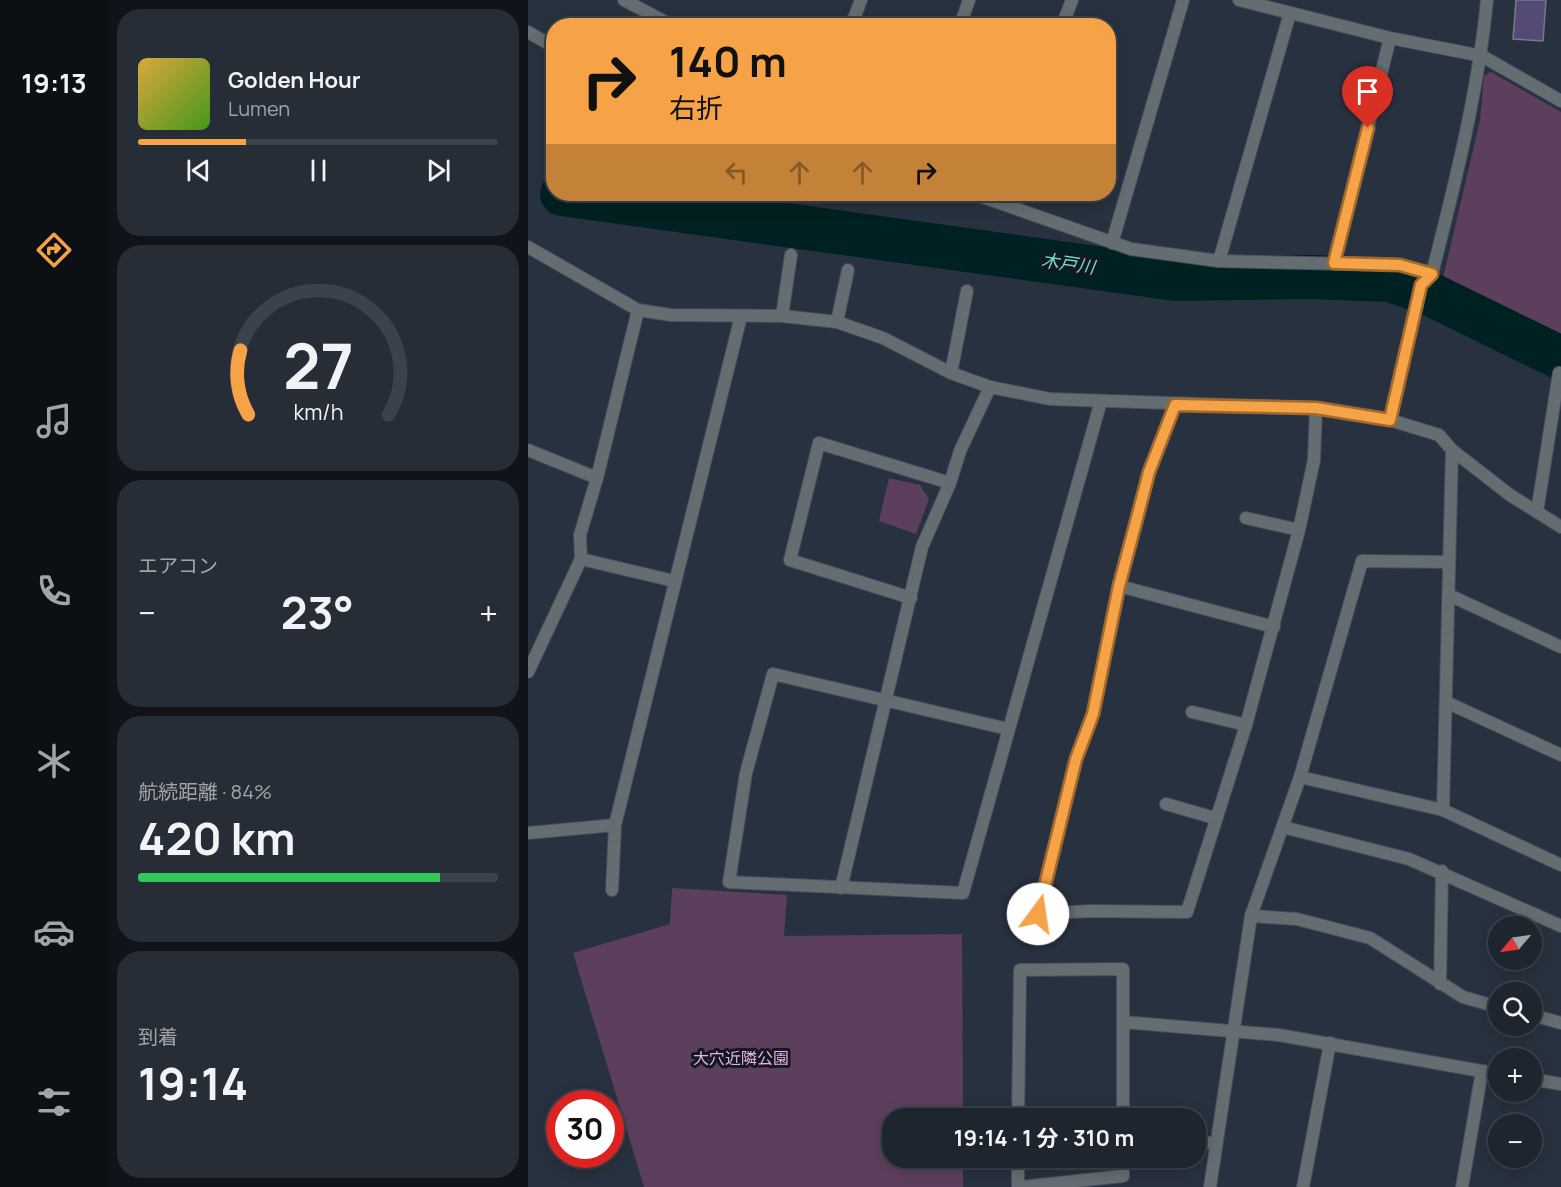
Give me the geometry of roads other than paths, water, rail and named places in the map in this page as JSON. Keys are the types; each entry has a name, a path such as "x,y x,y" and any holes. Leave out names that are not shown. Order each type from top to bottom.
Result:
{"street":[{"path":"624,0 658,18"},
{"path":"853,18 861,0"},
{"path":"963,18 969,0"},
{"path":"1065,18 1072,0"},
{"path":"1112,243 1182,0"},
{"path":"1239,0 1390,38 1482,56 1561,101"},
{"path":"1390,420 1420,291 1432,274 1471,116 1482,56 1487,0"},
{"path":"1219,261 1290,13"},
{"path":"528,32 546,42"},
{"path":"1334,263 1390,38"},
{"path":"1007,201 1131,249 1219,261 1400,265 1432,274"},
{"path":"528,248 638,310 671,315 782,316 837,322 883,338 951,373 990,387 1050,399 1316,408 1390,420 1439,435 1452,450 1561,527"},
{"path":"782,316 791,255"},
{"path":"837,322 848,270"},
{"path":"951,373 967,291"},
{"path":"528,672 581,559 580,535 597,478 638,310"},
{"path":"612,890 615,825 741,316"},
{"path":"1537,512 1559,374"},
{"path":"841,888 922,547 950,483 960,452 990,387"},
{"path":"1008,729 773,674 746,773 729,882 963,894 1101,401"},
{"path":"1175,405 1149,472 1119,586 1093,714 1076,759 1038,914 1089,911 1187,912 1246,725 1299,530 1314,460 1316,408"},
{"path":"911,598 790,560 819,443 950,483"},
{"path":"528,450 597,478"},
{"path":"1443,810 1452,450"},
{"path":"1246,518 1299,530"},
{"path":"581,559 674,581"},
{"path":"1210,1187 1251,916 1300,777 1362,561 1449,562"},
{"path":"1119,586 1274,627"},
{"path":"1449,595 1561,647"},
{"path":"1446,702 1561,755"},
{"path":"1192,712 1246,725"},
{"path":"1300,777 1443,810 1561,865"},
{"path":"1166,804 1215,818"},
{"path":"528,833 615,825"},
{"path":"1283,826 1409,859 1442,871 1561,926"},
{"path":"1440,984 1442,871"},
{"path":"1251,916 1296,919 1370,938 1462,997 1488,1004"},
{"path":"1018,1108 1020,970 1123,969 1123,1108"},
{"path":"1542,1018 1561,1023"},
{"path":"1123,1022 1234,1030 1330,1043 1488,1072"},
{"path":"1303,1187 1330,1043"},
{"path":"1462,1187 1482,1071"},
{"path":"1542,1081 1561,1084"},
{"path":"1206,1142 1215,1144"},
{"path":"1018,1168 1019,1187 1124,1176 1124,1168"}],"waterway":[{"name":"木戸川","path":"613,201 1176,279 1310,277 1390,280 1430,294 1561,358"}],"park label":[{"name":"大穴近隣公園","path":"741,1058"}]}
